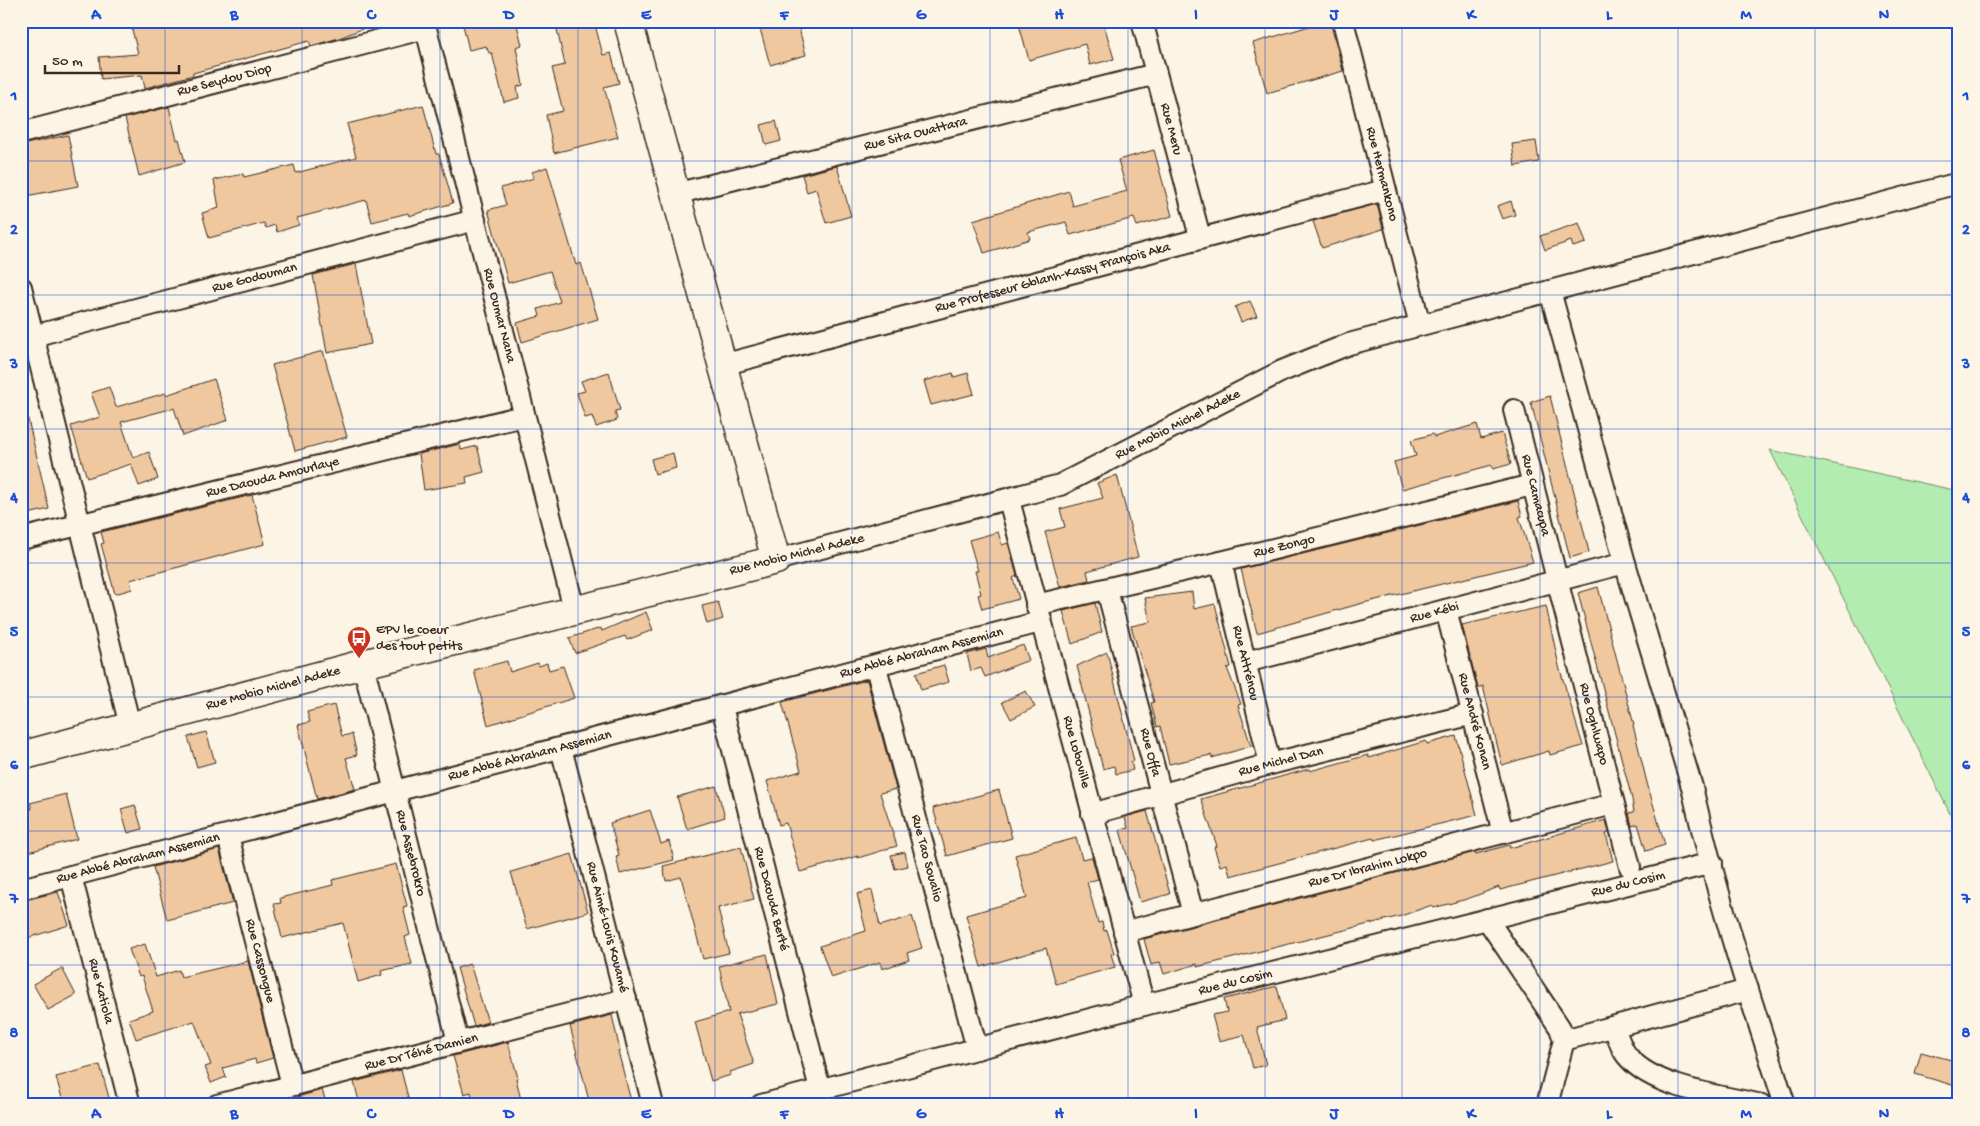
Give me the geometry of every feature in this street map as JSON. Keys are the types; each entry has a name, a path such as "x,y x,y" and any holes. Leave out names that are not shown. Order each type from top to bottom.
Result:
{"street":[{"path":"628,21 776,560"},
{"name":"Rue Meru","path":"1142,21 1200,237"},
{"name":"Rue Hermankono","path":"1343,21 1420,325"},
{"name":"Rue Seydou Diop","path":"21,133 425,25"},
{"name":"Rue Oumar Nana","path":"425,25 523,416 574,610"},
{"name":"Rue Sita Ouattara","path":"675,194 1156,74"},
{"name":"Rue Mobio Michel Adeke","path":"21,756 362,664 776,560 1060,485 1314,356 1420,325 1959,183"},
{"name":"Rue Professeur Gblanh-Kassy François Aka","path":"722,365 1200,237 1385,190"},
{"name":"Rue Godouman","path":"33,336 475,220"},
{"path":"21,287 130,726"},
{"path":"1550,291 1625,563 1692,787 1748,990 1786,1105"},
{"name":"Rue Camacupa","path":"1514,410 1556,581"},
{"name":"Rue Daouda Amourlaye","path":"21,539 523,416"},
{"name":"Rue Zongo","path":"1038,614 1107,590 1532,485"},
{"name":"Rue Loboville","path":"1009,500 1144,1005"},
{"name":"Rue Attrénou","path":"1221,562 1270,764"},
{"name":"Rue Kébi","path":"1246,662 1625,563"},
{"name":"Rue Oghlwapo","path":"1556,581 1630,867"},
{"name":"Rue Offa","path":"1107,590 1193,914"},
{"name":"Rue André Konan","path":"1446,610 1503,833"},
{"name":"Rue Abbé Abraham Assemian","path":"21,889 876,667 1038,614"},
{"name":"Rue Assebrokro","path":"362,664 458,1042"},
{"name":"Rue Tao Soualio","path":"876,667 977,1049"},
{"name":"Rue Daouda Berté","path":"722,707 820,1089"},
{"name":"Rue Michel Dan","path":"1092,814 1270,764 1473,714"},
{"name":"Rue Aimé-Louis Kouamé","path":"561,748 653,1105"},
{"name":"Rue Dr Ibrahim Lokpo","path":"1124,932 1613,804"},
{"name":"Rue Cassongue","path":"228,836 292,1085"},
{"name":"Rue du Cosim","path":"760,1105 1144,1005 1712,863"},
{"name":"Rue Katiola","path":"71,876 130,1105"},
{"path":"1487,919 1560,1028 1564,1040 1547,1105"},
{"path":"1564,1040 1748,990"},
{"name":"Rue Dr Téhé Damien","path":"217,1105 626,999"},
{"path":"1614,1027 1629,1058 1647,1073 1677,1085 1762,1105"}],"green space":[{"path":"1770,450 1959,491 1959,832"}],"building":[{"path":"130,21 380,22 339,38 311,46 309,41 145,88 142,75 101,79 99,57 138,54"},
{"path":"462,21 516,21 522,45 516,47 523,85 517,87 519,98 504,102 492,53 489,53 486,46 469,50"},
{"path":"555,21 594,21 603,55 611,53 619,83 604,87 618,137 554,153 546,115 563,111 552,68 565,65"},
{"path":"758,21 797,21 806,55 770,65"},
{"path":"1018,21 1103,21 1114,59 1090,65 1085,44 1029,60"},
{"path":"1330,21 1343,71 1267,93 1253,43"},
{"path":"423,105 436,154 439,154 453,203 409,216 408,213 372,222 366,200 297,218 299,225 277,232 275,225 266,228 264,223 209,238 202,213 219,208 214,180 243,174 244,177 294,165 296,173 356,157 347,124"},
{"path":"169,107 177,140 179,139 185,162 139,176 125,118"},
{"path":"776,121 781,141 766,145 761,125"},
{"path":"68,135 78,186 21,197 21,145"},
{"path":"1536,141 1539,162 1515,166 1512,144"},
{"path":"1154,150 1172,216 1137,226 1134,218 1070,235 1066,222 1028,232 1030,239 984,253 973,220 1069,191 1073,206 1127,191 1118,160"},
{"path":"837,166 851,216 826,223 816,189 807,192 802,175"},
{"path":"547,167 576,265 581,263 598,319 522,342 517,323 540,316 538,309 560,302 550,271 508,283 488,210 506,205 501,188 534,178 532,172"},
{"path":"1511,201 1515,215 1502,219 1497,206"},
{"path":"1377,204 1383,229 1322,248 1313,221"},
{"path":"1579,223 1586,243 1573,247 1571,241 1545,250 1540,236"},
{"path":"356,264 371,344 327,353 313,275"},
{"path":"1250,301 1257,316 1241,322 1235,307"},
{"path":"323,351 347,437 295,451 272,365"},
{"path":"609,372 620,410 615,411 617,420 596,427 592,416 585,418 577,393 585,391 581,381"},
{"path":"953,373 954,377 968,373 974,394 931,405 924,381"},
{"path":"214,379 228,420 183,436 174,408 121,422 133,458 149,452 158,479 139,486 131,464 87,478 71,426 100,417 91,393 109,387 116,407 166,393 166,395"},
{"path":"1550,396 1589,552 1570,558 1531,402"},
{"path":"27,415 49,509 24,515 21,503 21,416"},
{"path":"1477,424 1481,439 1502,433 1511,464 1493,469 1492,465 1402,489 1394,462 1416,456 1411,440 1433,434 1434,437"},
{"path":"460,444 461,450 477,446 484,472 466,477 467,483 424,490 419,454"},
{"path":"673,453 676,468 655,474 651,459"},
{"path":"1117,475 1138,557 1087,571 1089,580 1060,587 1045,532 1065,527 1060,509 1103,498 1097,483"},
{"path":"252,495 265,544 130,580 132,589 115,594 101,544 104,543 101,532"},
{"path":"1518,501 1522,516 1519,517 1533,562 1359,604 1257,633 1241,569"},
{"path":"998,532 1002,545 1008,543 1017,576 1013,578 1019,599 982,609 978,595 981,594 975,571 978,571 969,540"},
{"path":"1598,587 1647,783 1665,845 1646,851 1638,824 1632,826 1629,813 1634,812 1632,799 1578,593"},
{"path":"1192,592 1194,609 1215,604 1231,667 1227,668 1241,704 1238,705 1251,746 1212,758 1211,755 1169,764 1160,726 1157,727 1151,703 1154,702 1131,626 1150,622 1145,598"},
{"path":"718,602 723,619 707,624 702,606"},
{"path":"1095,603 1102,632 1072,644 1063,611"},
{"path":"1546,606 1559,666 1583,746 1550,755 1549,751 1502,765 1483,686 1478,688 1462,625"},
{"path":"646,612 653,630 627,640 625,636 575,653 569,638 601,628 602,631"},
{"path":"1023,645 1029,660 985,677 981,668 971,671 967,654 986,649 988,658"},
{"path":"1107,652 1134,761 1131,762 1133,770 1116,774 1114,766 1103,769 1077,666"},
{"path":"507,661 510,672 538,663 539,666 547,663 549,670 563,666 574,698 488,725 474,670"},
{"path":"944,665 949,682 921,690 916,673"},
{"path":"867,680 896,789 880,793 897,846 800,872 786,823 779,825 767,781 801,771 782,702"},
{"path":"1026,691 1035,707 1011,719 1002,702"},
{"path":"334,705 342,736 352,734 357,755 346,758 355,789 317,799 298,725 310,722 307,712"},
{"path":"206,732 215,762 197,767 188,737"},
{"path":"1456,736 1477,815 1374,840 1373,838 1230,876 1227,864 1220,866 1214,847 1217,846 1201,799 1309,769 1310,771 1368,755 1369,758 1426,741 1427,744"},
{"path":"716,786 725,817 687,829 677,797"},
{"path":"999,790 1012,838 947,856 933,808"},
{"path":"66,794 77,839 28,852 21,827 21,812 32,809 30,803"},
{"path":"135,805 142,829 128,833 121,809"},
{"path":"650,810 661,844 669,841 674,860 620,874 616,856 619,855 610,823"},
{"path":"1147,811 1170,894 1140,902 1120,830 1128,828 1125,817"},
{"path":"1606,820 1609,833 1606,834 1613,861 1500,890 1499,887 1467,899 1433,908 1432,905 1401,916 1197,967 1197,964 1164,974 1160,962 1151,965 1144,939 1475,852 1476,854 1509,845 1510,848"},
{"path":"1076,838 1082,859 1092,857 1098,879 1087,882 1098,923 1102,922 1104,931 1107,930 1114,953 1111,954 1115,967 1056,984 1046,948 981,967 966,915 1027,898 1015,855"},
{"path":"741,847 754,899 718,908 729,953 703,959 681,877 666,881 663,866"},
{"path":"219,849 233,903 167,920 153,867"},
{"path":"905,852 908,866 895,869 891,855"},
{"path":"572,854 588,912 527,929 511,872"},
{"path":"396,864 407,906 403,907 410,935 405,937 412,964 381,971 382,975 358,982 343,923 282,938 274,904 281,903 280,898 333,885 332,880"},
{"path":"872,890 880,926 912,916 922,948 907,953 909,960 882,969 880,962 831,978 820,946 866,931 857,894"},
{"path":"58,892 69,925 21,940 21,901"},
{"path":"145,944 156,977 179,970 181,977 248,961 273,1058 256,1063 255,1059 223,1068 226,1077 211,1083 205,1067 211,1065 194,1021 136,1039 129,1019 153,1011 142,976 139,977 129,949"},
{"path":"767,954 778,1004 737,1014 754,1064 730,1072 731,1075 711,1081 695,1022 729,1012 719,966"},
{"path":"470,964 488,1022 474,1026 457,968"},
{"path":"62,968 76,995 48,1010 33,984"},
{"path":"1277,986 1285,1020 1257,1027 1266,1065 1253,1068 1244,1035 1219,1041 1212,1015 1227,1012 1224,999"},
{"path":"612,1015 620,1051 618,1051 632,1105 590,1105 570,1026"},
{"path":"508,1042 518,1078 516,1078 522,1105 473,1105 471,1092 464,1094 453,1056"},
{"path":"1921,1052 1959,1062 1959,1087 1915,1074"},
{"path":"100,1065 111,1105 64,1105 56,1077"},
{"path":"401,1070 410,1105 360,1105 354,1082"},
{"path":"322,1090 327,1105 300,1105 297,1097"}],"place":[{"name":"EPV le coeur des tout petits","path":"359,659"}]}
